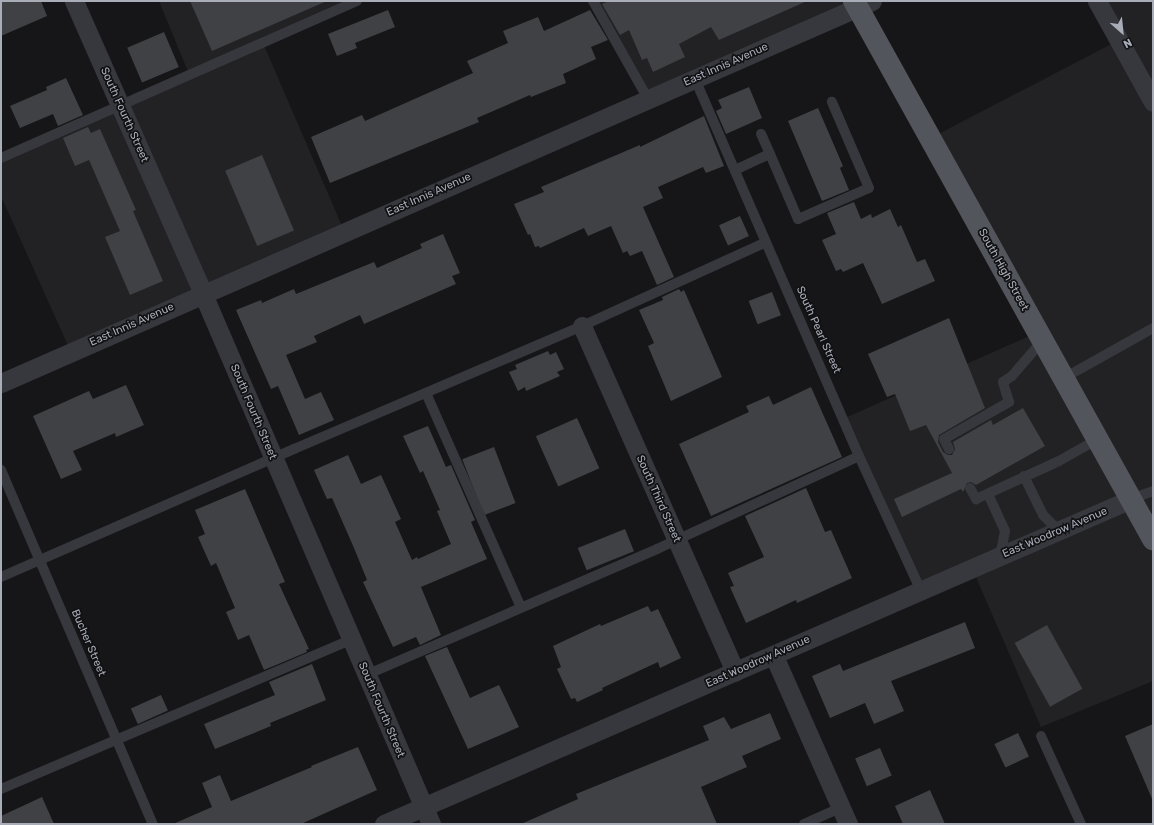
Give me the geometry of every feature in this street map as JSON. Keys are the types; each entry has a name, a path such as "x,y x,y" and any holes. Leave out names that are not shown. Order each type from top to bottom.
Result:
{"main road":[{"name":"South High Street","path":"861,3 1043,340 1153,539"}],"street":[{"name":"South Fourth Street","path":"74,1 203,294 430,824"},
{"path":"1097,1 1153,102"},
{"name":"East Innis Avenue","path":"1,383 695,79 861,3"},
{"name":"South Third Street","path":"582,326 735,672"},
{"name":"East Woodrow Avenue","path":"384,824 774,656 1131,499"},
{"path":"774,656 844,816"}],"lane":[{"path":"1,158 357,1"},
{"path":"593,1 648,99"},
{"name":"South Pearl Street","path":"695,79 860,456 921,591"},
{"path":"761,134 798,219 869,188 832,102"},
{"path":"735,170 770,154"},
{"path":"1,577 273,458 582,326 766,242"},
{"path":"1064,378 1153,328"},
{"path":"949,449 944,439 1009,402 1003,382 1012,376 1043,340"},
{"path":"426,393 521,607"},
{"path":"970,488 976,499 1059,461 1098,439"},
{"path":"366,675 677,540 860,456"},
{"name":"Bucher Street","path":"1,470 153,824"},
{"path":"1024,476 1043,515 1059,531"},
{"path":"1131,499 1153,491"},
{"path":"988,494 1005,531 1000,556"},
{"path":"1,789 351,640"},
{"path":"1041,736 1081,824"},
{"path":"804,824 844,816"}],"shaded area":[{"path":"159,1 359,1 263,43 348,240 74,359 1,196 1,155 189,74"},
{"path":"592,1 854,1 648,101"},
{"path":"1099,1 1153,1 1153,681 1041,727 975,575 921,591 845,418 1034,334 927,140 1119,40"}],"building":[{"path":"1,1 41,1 47,16 1,36"},
{"path":"190,1 327,1 212,51"},
{"path":"609,1 807,1 719,40 711,27 679,44 685,57 653,72 647,58 642,60 629,30 620,35 602,4"},
{"path":"388,10 395,27 355,43 357,48 337,56 328,34"},
{"path":"590,10 608,40 591,47 596,59 563,74 566,83 531,97 530,95 477,118 479,122 330,183 311,137 362,115 365,121 473,73 467,61 508,43 503,31 538,17 544,31"},
{"path":"164,32 179,67 142,83 127,48"},
{"path":"66,78 83,115 58,126 53,114 20,128 10,106 47,90 46,87"},
{"path":"749,87 762,118 726,134 716,111 722,108 718,100"},
{"path":"818,108 843,166 840,168 849,190 822,201 788,121"},
{"path":"704,116 724,166 706,173 703,167 658,187 663,198 643,207 674,277 657,285 642,251 630,256 627,251 623,253 611,226 588,236 584,228 540,248 539,246 535,247 530,234 528,235 514,204 544,192 541,187 640,145 640,147"},
{"path":"88,127 91,133 100,129 136,210 133,211 163,281 130,295 105,237 120,231 89,160 75,166 63,138"},
{"path":"262,155 294,230 257,246 225,171"},
{"path":"854,202 861,219 871,214 872,218 890,209 898,227 901,225 917,262 925,259 935,281 882,304 863,263 843,272 841,269 836,271 822,240 836,234 827,213"},
{"path":"740,216 749,236 728,245 719,225"},
{"path":"443,234 460,273 452,276 456,284 364,324 360,315 314,336 317,342 286,355 305,399 321,392 334,420 299,435 278,386 271,389 236,310 261,300 262,303 294,289 296,294 374,262 377,268 422,248 420,244"},
{"path":"679,289 681,292 684,290 722,377 671,401 648,346 654,343 639,310 663,300 662,297"},
{"path":"772,292 781,315 758,324 749,301"},
{"path":"949,318 985,408 939,435 938,442 943,452 948,455 952,455 955,449 953,442 991,420 993,425 1023,408 1045,446 976,485 971,482 967,483 963,492 961,489 902,517 894,499 952,473 926,425 910,431 895,394 887,397 868,354"},
{"path":"548,351 550,355 556,352 564,369 557,372 560,376 526,391 525,387 518,391 509,372 517,369 515,365"},
{"path":"126,385 144,425 116,437 115,433 73,451 82,470 61,479 33,416 89,391 93,399"},
{"path":"811,387 842,457 711,516 679,444 749,412 746,406 769,396 773,405"},
{"path":"577,418 599,468 558,487 536,436"},
{"path":"428,426 446,467 451,465 475,520 471,522 487,559 421,587 441,635 420,645 416,637 393,647 363,582 367,580 332,498 327,499 314,470 348,455 361,484 381,475 401,519 395,522 412,560 417,557 418,559 451,544 437,511 440,510 423,471 420,473 403,436"},
{"path":"494,447 516,503 484,515 462,459"},
{"path":"806,488 825,532 831,530 852,578 797,603 796,600 746,623 730,587 734,586 728,573 764,557 745,516"},
{"path":"245,489 285,582 279,584 309,649 306,650 307,652 264,670 249,635 238,640 226,612 235,608 216,563 211,566 198,537 205,534 195,510"},
{"path":"625,529 634,551 587,570 578,548"},
{"path":"648,606 651,612 658,609 681,658 660,668 658,662 602,688 603,690 577,702 575,698 571,699 557,669 561,667 553,646 600,624 601,626"},
{"path":"965,622 975,648 891,681 904,711 874,724 865,703 830,718 812,676 840,664 843,671"},
{"path":"1047,625 1082,689 1050,707 1015,643"},
{"path":"447,647 470,698 499,685 519,727 468,749 425,656"},
{"path":"312,664 326,700 270,723 271,726 215,749 204,724 275,695 269,682"},
{"path":"161,695 168,711 138,724 131,708"},
{"path":"770,713 781,739 742,756 747,767 701,787 717,824 521,824 578,799 576,794 709,740 703,726 724,717 731,729"},
{"path":"1153,724 1153,801 1125,736"},
{"path":"1018,733 1029,757 1005,768 994,744"},
{"path":"358,747 377,790 301,824 173,824 212,807 202,783 220,775 231,801"},
{"path":"880,748 892,776 867,786 855,759"},
{"path":"930,790 945,824 903,824 895,806"},
{"path":"42,797 54,824 1,824 1,816"}]}
